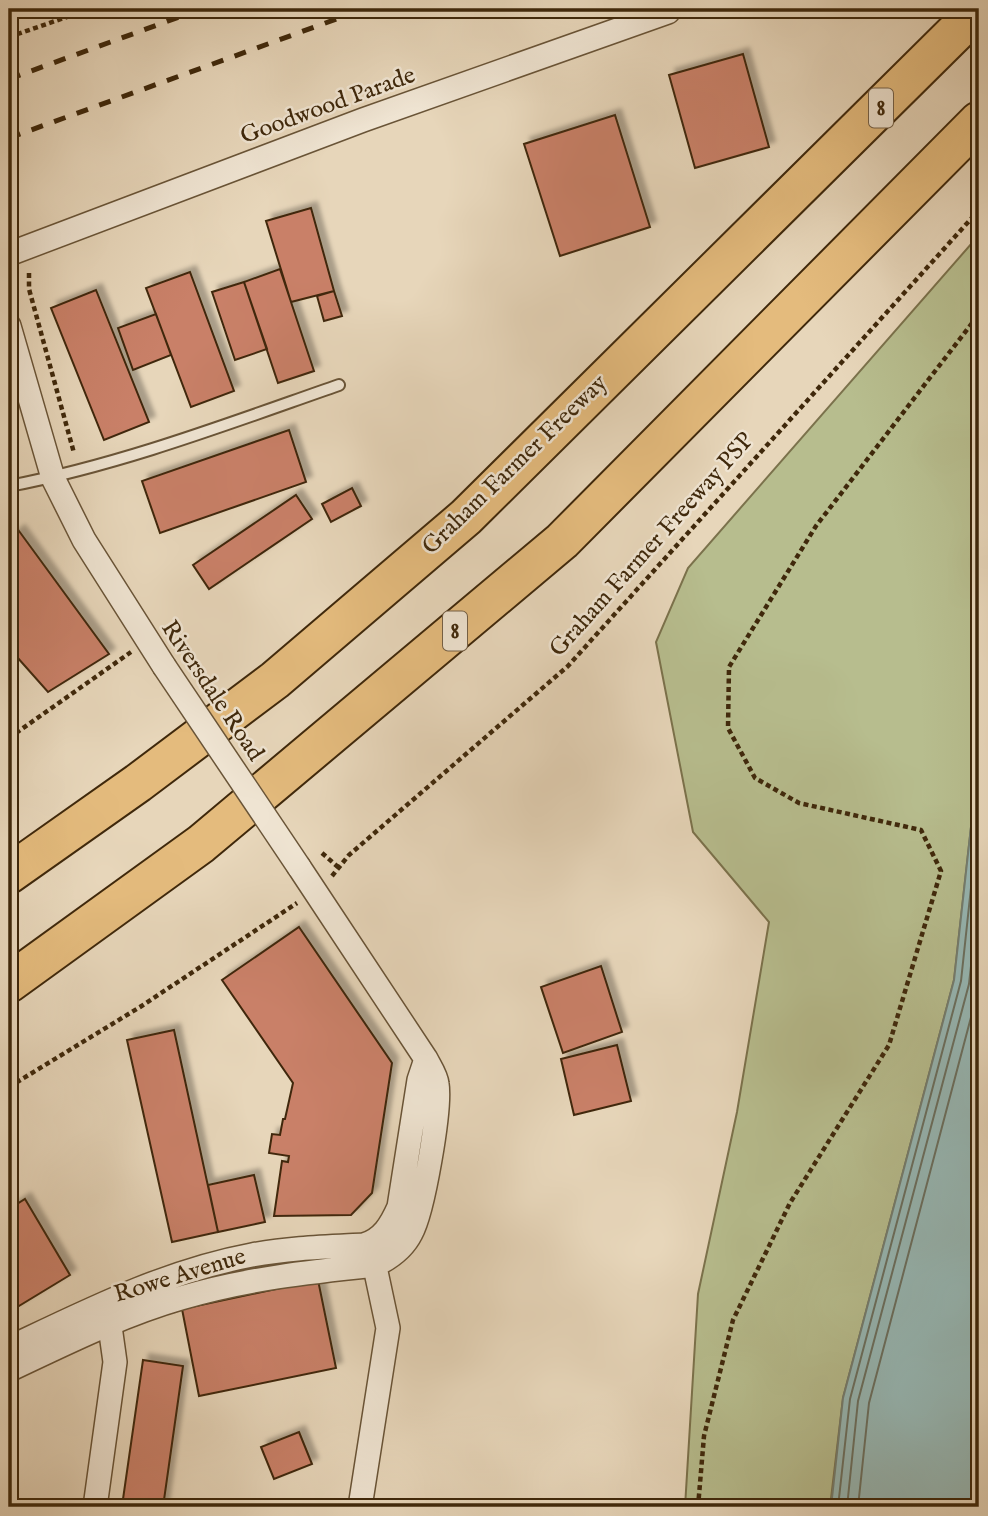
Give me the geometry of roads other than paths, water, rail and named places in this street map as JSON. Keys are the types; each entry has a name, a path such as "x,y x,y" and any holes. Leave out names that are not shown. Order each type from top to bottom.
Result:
{"highway":[{"name":"Graham Farmer Freeway","path":"9,874 138,783 275,680 466,517 979,9"},
{"name":"8","path":"9,984 201,844 562,541 979,121"}],"street":[{"name":"Goodwood Parade","path":"9,254 363,120 668,12"},
{"name":"Riversdale Road","path":"9,326 53,478 84,540 146,641 426,1059 419,1080 399,1207 373,1254"},
{"name":"Rowe Avenue","path":"9,1370 185,1272 253,1255 373,1254"},
{"path":"360,1507 388,1328 373,1254"},
{"name":"Rowe Avenue","path":"9,1348 109,1313"},
{"path":"95,1507 115,1362 109,1313"}],"lane":[{"path":"9,486 80,472 147,452 339,385"}],"water":[{"path":"979,789 979,1507 831,1507 843,1398 954,980 973,809"}],"railway":[{"path":"9,79 201,9"},
{"path":"9,138 364,9"}]}
